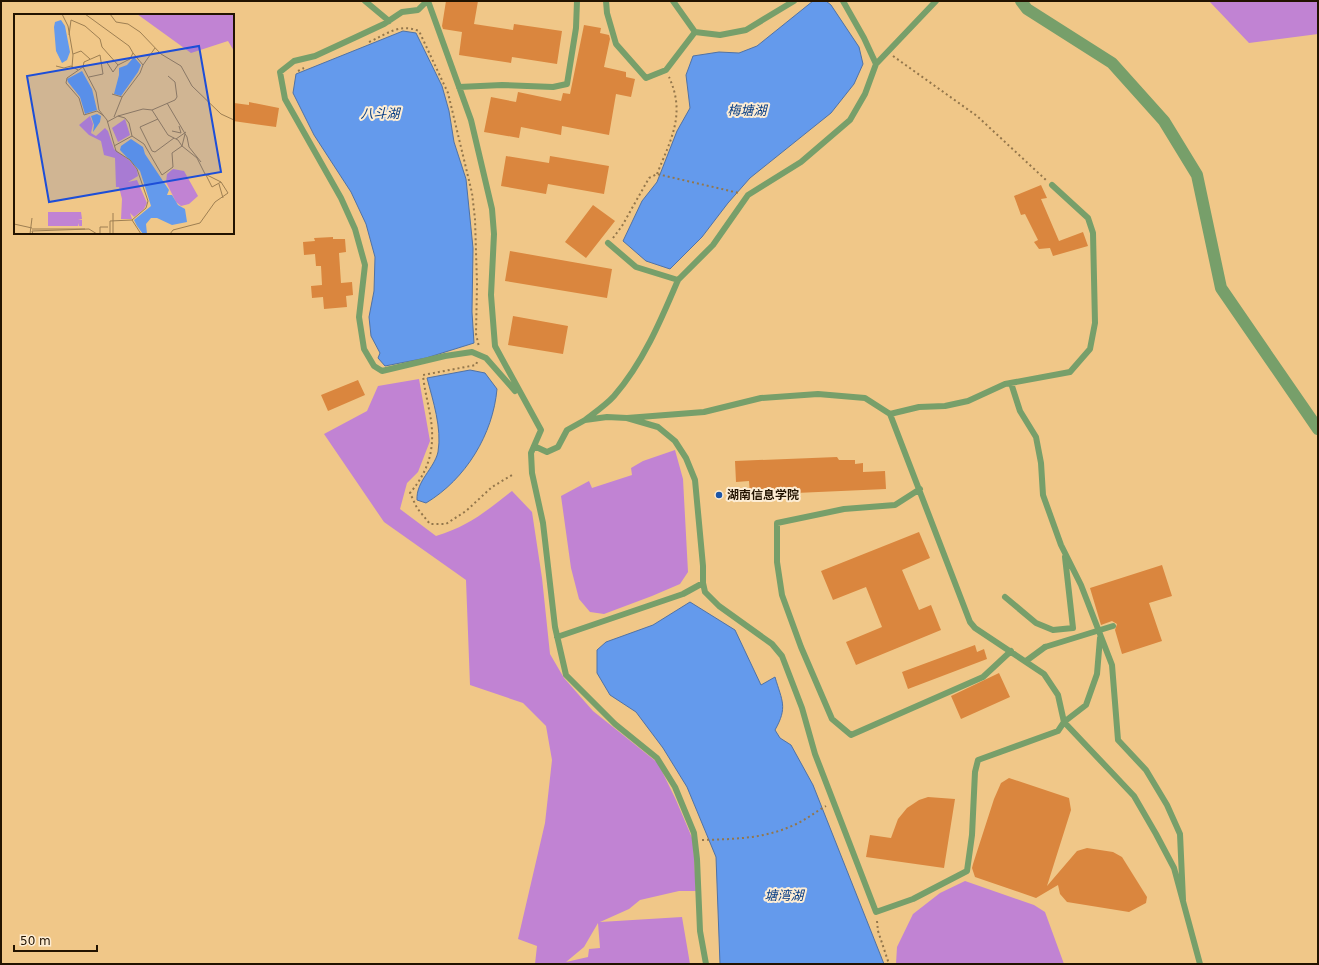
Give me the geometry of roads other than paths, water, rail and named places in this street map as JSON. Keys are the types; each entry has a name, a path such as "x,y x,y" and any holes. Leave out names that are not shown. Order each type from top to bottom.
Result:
{"street":[{"path":"1021,1 1027,10 1112,63 1164,121 1197,175 1221,288 1318,429"}],"lane":[{"path":"365,1 389,21"},
{"path":"522,398 486,358 472,352 445,356 382,371 374,366 364,349 359,317 365,265 355,229 341,198 314,154 285,99 280,72 294,60 315,56 389,21 402,12 418,10 428,1 471,120 492,209 494,234 491,295 495,346 522,398 541,430 530,453 532,473 543,523 557,637 566,675 615,724 658,758 675,787 694,833 700,931 706,964"},
{"path":"459,87 502,85 553,87 567,84 576,28 577,1"},
{"path":"606,1 607,13 616,44 646,78 666,70 695,32"},
{"path":"673,1 695,32 720,35 746,30 794,1"},
{"path":"843,1 864,38 876,64"},
{"path":"534,446 547,452 558,446 567,430 585,420 613,397 639,361 662,318 678,280 713,245 748,195 801,162 850,120 865,94 876,64 936,1"},
{"path":"890,414 968,401 1011,383 1070,372 1090,349 1095,323 1093,233 1088,218 1052,185"},
{"path":"608,243 636,267 678,280"},
{"path":"1011,383 1020,411 1036,437 1044,495 1065,552 1081,585 1112,665 1118,740 1146,770 1167,805 1180,834 1183,900"},
{"path":"585,420 607,417 627,418 704,412 761,398 818,394 865,398 890,414 970,622 975,628 1012,651 1044,674 1058,695 1064,722 1134,796 1174,868 1200,964"},
{"path":"627,418 658,427 675,441 686,458 695,480 703,566 703,583 706,592 719,606 772,644 782,656 802,708 815,754 835,802 876,912 913,899 967,871 972,835 975,772 978,760 1058,731 1064,722 1086,705 1097,674 1101,636"},
{"path":"920,489 895,505 844,509 777,523 777,562 782,595 801,646 832,719 850,735 983,677 1012,651"},
{"path":"1005,597 1036,623 1053,630 1074,628 1065,552"},
{"path":"557,637 684,594 703,583"},
{"path":"1026,661 1045,647 1113,626"}],"water":[{"name":"梅塘湖","path":"813,1 826,1 831,5 859,47 863,64 854,84 831,113 750,178 728,203 702,237 670,269 646,261 623,241 642,201 657,182 677,131 690,108 686,75 693,56 719,52 739,53 757,46"},
{"name":"八斗湖","path":"403,31 416,33 442,86 449,111 454,142 466,179 473,248 472,312 474,343 426,358 385,366 378,358 380,353 371,336 369,317 374,291 375,257 366,224 351,192 314,135 293,93 296,74"},
{"path":"470,370 485,373 497,389 490,422 475,454 453,481 426,503 417,500 419,487 436,458 439,443 438,424 427,378"},
{"name":"塘湾湖","path":"690,602 735,630 761,685 775,677 782,698 783,709 775,730 780,738 791,745 813,785 884,964 720,964 716,857 687,787 663,748 636,712 610,695 597,673 597,650 606,642 653,625"}],"place":[{"name":"湖南信息学院","path":"719,495"}]}
